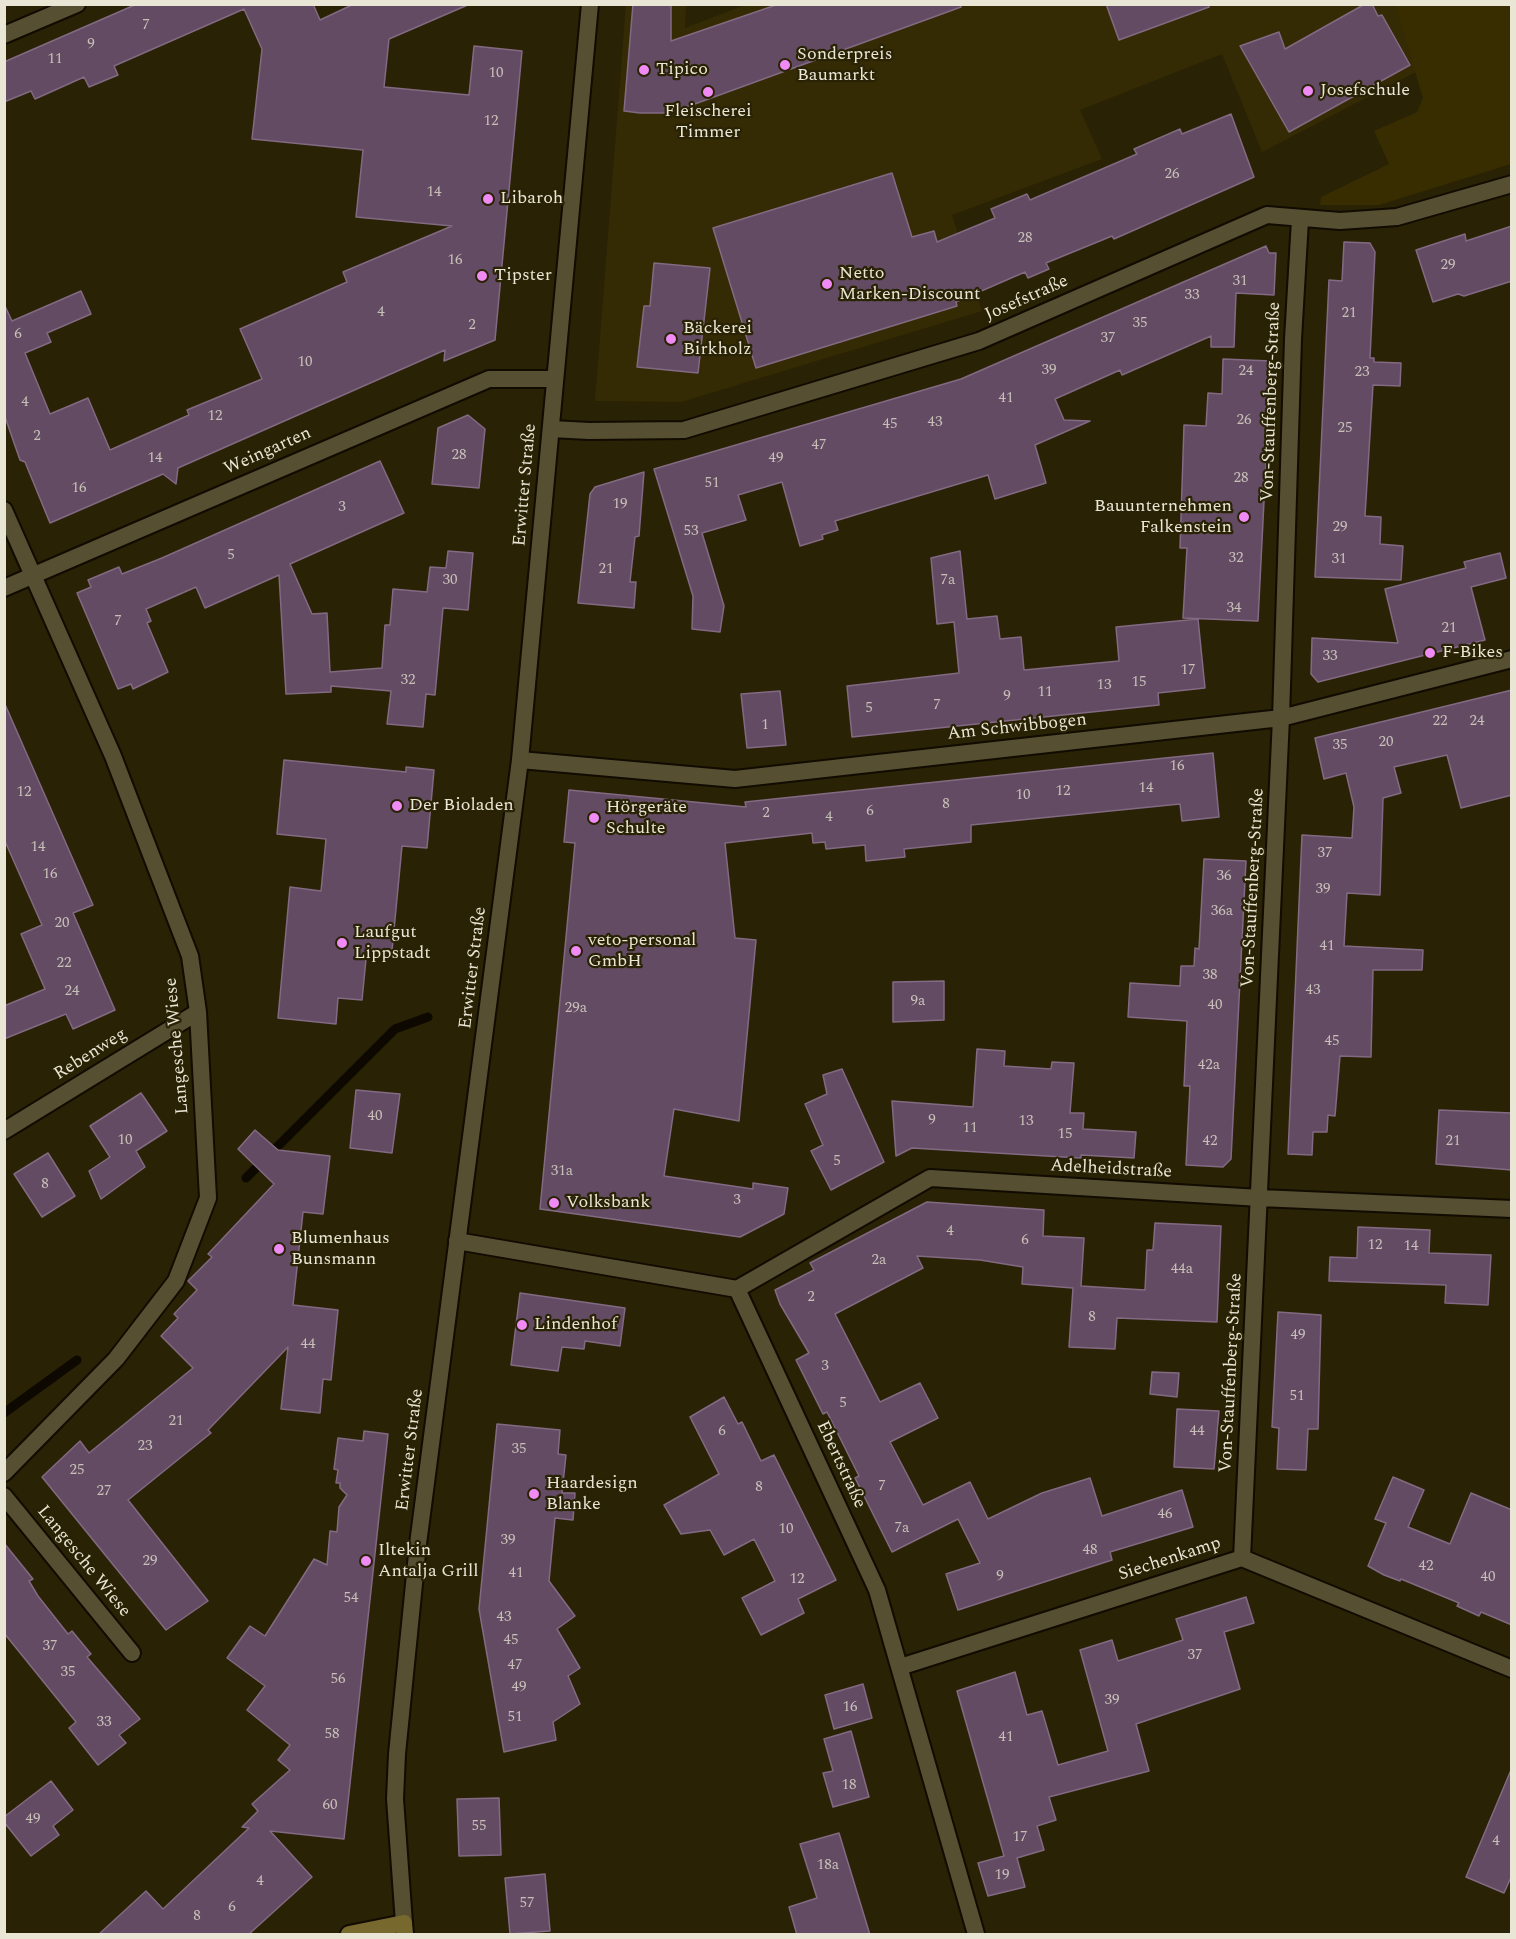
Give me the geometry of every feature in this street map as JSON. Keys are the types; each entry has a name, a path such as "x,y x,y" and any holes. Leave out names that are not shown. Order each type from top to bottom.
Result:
{"main road":[{"path":"349,1935 405,1929"}],"street":[{"path":"4,35 77,4"},
{"name":"Erwitter Straße","path":"405,1929 395,1799 397,1754 418,1544 520,760 590,4"},
{"name":"Josefstraße","path":"551,429 684,430 979,341 1267,215 1300,220 1340,221 1396,217 1512,184"},
{"name":"Von-Stauffenberg-Straße","path":"1242,1558 1281,718 1293,339 1300,220"},
{"name":"Weingarten","path":"4,588 489,379 554,380"},
{"name":"Langesche Wiese","path":"4,510 113,756 190,956 198,1012 208,1198 176,1281 116,1359 4,1473"},
{"name":"Am Schwibbogen","path":"520,760 735,779 1281,718 1512,659"},
{"name":"Rebenweg","path":"4,1131 198,1012"},
{"name":"Adelheidstraße","path":"737,1289 930,1178 1260,1198 1512,1209"},
{"path":"457,1241 737,1289"},
{"name":"Ebertstraße","path":"737,1289 877,1590 976,1935"},
{"name":"Langesche Wiese","path":"4,1496 132,1653"},
{"name":"Siechenkamp","path":"900,1667 1242,1558 1512,1669"}],"shaded area":[{"path":"748,4 1395,5 1416,72 1262,152 1222,54 1080,110 1102,159 952,215 982,311 681,402 595,401 626,5 686,5 685,28"},
{"path":"1395,5 1511,5 1511,164 1379,205 1320,205 1321,197 1389,164 1374,131 1417,112 1423,98"}],"building":[{"path":"137,4 313,4 320,20 354,4 470,4 389,39 384,87 469,95 474,46 522,51 495,340 444,361 445,350 178,468 176,484 163,474 50,523 25,462 20,460 4,414 4,304 12,321 81,291 91,314 47,333 51,342 25,353 50,414 88,398 110,450 189,415 187,410 262,379 240,329 347,282 343,272 452,226 356,217 363,150 252,139 262,49 244,9 114,66 118,75 89,87 84,77 35,99 31,91 4,102 4,62"},
{"path":"633,4 671,4 671,41 779,4 961,4 961,7 670,113 640,113 624,111"},
{"path":"1106,4 1209,4 1209,7 1119,40"},
{"path":"1365,4 1372,4 1378,16 1382,15 1410,65 1289,132 1240,46 1279,32 1285,49"},
{"path":"1231,114 1254,177 1114,239 1112,236 1046,263 1049,269 1028,278 1025,272 956,302 957,306 756,368 713,228 892,173 912,237 934,231 937,242 995,218 991,209 1027,194 1030,200 1137,154 1134,149 1180,129 1182,134"},
{"path":"1512,226 1512,281 1464,296 1458,294 1433,302 1416,250 1465,234 1466,241"},
{"path":"1344,242 1370,243 1375,252 1370,358 1374,358 1374,362 1401,363 1400,386 1373,385 1365,516 1381,517 1380,544 1403,546 1401,580 1315,577 1329,280 1342,281"},
{"path":"1266,246 1269,253 1276,253 1274,295 1236,293 1234,347 1211,347 1211,336 1122,375 1120,370 1055,399 1064,420 1090,421 1035,445 1046,483 995,499 988,475 835,521 838,530 822,535 823,539 800,546 782,482 738,495 746,520 702,533 724,606 720,632 692,629 693,596 654,469 961,379"},
{"name":"Bäckerei Birkholz","path":"654,263 710,268 698,373 637,367 644,306 650,306"},
{"path":"1223,359 1271,361 1258,621 1183,618 1187,548 1180,548 1184,425 1206,426 1208,393 1222,394"},
{"path":"468,415 485,429 479,488 432,484 438,428"},
{"path":"380,461 404,513 290,564 312,614 327,613 330,672 382,668 385,625 390,625 393,589 427,592 430,567 446,568 448,551 473,553 468,610 443,608 435,695 426,694 423,727 387,724 391,691 331,686 331,692 286,694 279,575 205,608 196,587 146,609 151,621 147,623 168,672 133,689 131,684 118,689 77,593 91,587 88,580 119,567 122,574 162,558"},
{"path":"644,472 639,536 635,537 630,582 636,582 634,608 578,603 590,494 595,487"},
{"path":"960,551 967,619 997,616 1000,639 1021,637 1024,670 1119,661 1116,627 1198,619 1205,688 1158,693 1159,705 852,737 847,686 959,673 954,622 937,624 931,558"},
{"path":"1500,553 1506,578 1471,587 1485,640 1318,682 1311,674 1312,638 1398,643 1385,589 1466,568 1464,562"},
{"path":"1512,690 1512,795 1461,808 1447,755 1394,767 1401,793 1383,798 1380,895 1347,893 1344,946 1423,950 1422,970 1373,970 1371,1057 1340,1056 1335,1116 1328,1115 1327,1132 1313,1132 1312,1155 1288,1154 1302,835 1352,838 1354,807 1346,773 1324,779 1315,738"},
{"path":"780,691 786,745 747,748 741,694"},
{"path":"4,702 93,905 73,913 115,1010 73,1029 66,1014 4,1039 4,1006 45,989 21,934 42,925 4,839"},
{"path":"1213,753 1219,817 1182,821 1180,804 971,825 971,842 904,849 905,857 866,861 865,845 826,849 825,842 813,843 812,833 725,843 735,938 756,940 739,1121 674,1109 664,1176 753,1189 753,1183 788,1188 784,1214 740,1237 540,1209 575,843 564,842 569,790 746,807 745,802"},
{"path":"284,760 406,772 406,767 434,770 427,848 402,846 392,951 367,949 362,1000 338,998 336,1024 278,1018 290,887 321,891 326,839 277,834"},
{"path":"1204,859 1246,861 1231,1159 1223,1167 1186,1165 1190,1086 1184,1086 1187,1021 1128,1017 1130,983 1180,986 1181,966 1194,966 1195,948 1199,949"},
{"path":"944,981 944,1020 893,1022 893,982"},
{"path":"977,1049 1005,1051 1004,1066 1051,1069 1052,1062 1074,1063 1070,1113 1084,1113 1083,1129 1136,1132 1134,1158 1081,1155 1081,1158 912,1148 896,1156 892,1101 973,1107"},
{"path":"842,1069 884,1162 831,1190 811,1151 823,1145 805,1104 827,1094 823,1075"},
{"path":"356,1090 400,1094 392,1153 350,1148"},
{"path":"141,1093 167,1131 136,1151 145,1167 101,1199 89,1171 110,1157 90,1126"},
{"path":"1439,1110 1512,1113 1512,1170 1436,1164"},
{"path":"255,1130 278,1150 330,1156 323,1214 303,1212 293,1305 338,1310 331,1380 323,1379 320,1413 281,1409 288,1347 208,1430 211,1433 128,1500 208,1601 166,1630 42,1477 80,1441 89,1453 193,1368 161,1336 178,1318 174,1314 197,1290 188,1281 212,1257 208,1254 274,1184 238,1149"},
{"path":"48,1153 75,1196 42,1217 14,1174"},
{"path":"927,1202 1044,1210 1043,1236 1084,1238 1081,1286 1145,1290 1147,1250 1153,1250 1155,1223 1221,1226 1217,1322 1117,1318 1115,1349 1069,1347 1073,1288 1022,1284 1023,1267 980,1260 917,1256 923,1268 835,1314 880,1402 920,1383 938,1418 890,1442 923,1505 970,1482 988,1519 1042,1493 1090,1478 1102,1516 1182,1490 1193,1527 1110,1552 1112,1560 958,1610 946,1574 980,1563 958,1519 892,1552 855,1478 859,1476 827,1412 823,1414 796,1360 809,1353 780,1304 775,1290 814,1270 810,1263"},
{"path":"1358,1227 1430,1230 1429,1253 1491,1255 1488,1305 1445,1303 1446,1285 1329,1281 1330,1257 1357,1258"},
{"path":"520,1293 625,1308 620,1346 585,1341 584,1349 562,1347 558,1371 511,1365"},
{"path":"1278,1312 1321,1315 1318,1429 1308,1429 1306,1470 1277,1469 1279,1428 1272,1427"},
{"path":"1152,1372 1179,1373 1177,1397 1150,1394"},
{"path":"724,1397 738,1424 742,1422 761,1461 774,1455 836,1580 798,1599 804,1613 761,1635 742,1598 775,1581 754,1539 724,1555 710,1530 681,1534 664,1505 719,1474 690,1417"},
{"path":"1177,1409 1219,1411 1214,1469 1174,1467"},
{"path":"497,1424 560,1430 558,1454 566,1455 562,1493 575,1493 573,1520 555,1518 549,1581 575,1616 557,1629 580,1668 568,1676 580,1704 553,1722 556,1740 504,1752 479,1609"},
{"path":"364,1431 388,1434 344,1839 270,1831 312,1877 248,1935 98,1935 146,1891 163,1909 249,1828 242,1827 258,1811 252,1804 290,1770 278,1760 290,1745 247,1710 265,1686 227,1658 250,1626 265,1636 314,1559 327,1565 330,1531 337,1532 339,1507 347,1495 340,1488 340,1483 336,1483 338,1470 334,1469 338,1438 363,1441"},
{"path":"1393,1477 1424,1490 1408,1527 1450,1544 1471,1493 1512,1510 1512,1625 1481,1612 1479,1616 1457,1606 1459,1603 1401,1579 1400,1581 1384,1575 1368,1566 1386,1523 1375,1519"},
{"path":"4,1543 33,1579 29,1581 38,1596 68,1634 72,1631 91,1654 87,1657 140,1719 119,1735 126,1743 98,1765 69,1728 76,1722 4,1633"},
{"path":"1246,1597 1254,1623 1224,1632 1240,1689 1136,1724 1149,1771 1049,1797 1056,1820 1037,1826 1044,1850 1017,1858 1025,1887 988,1896 978,1863 1004,1856 957,1691 1015,1672 1027,1715 1042,1711 1058,1765 1108,1751 1080,1650 1112,1640 1118,1661 1183,1640 1176,1619"},
{"path":"863,1684 872,1718 834,1729 825,1695"},
{"path":"851,1731 869,1797 833,1807 823,1773 833,1771 824,1739"},
{"path":"1511,1770 1512,1875 1504,1893 1466,1877"},
{"path":"51,1781 73,1810 53,1826 59,1835 31,1856 4,1822 4,1817"},
{"path":"499,1798 501,1855 459,1856 457,1799"},
{"path":"839,1833 870,1935 797,1935 789,1907 817,1898 800,1844"},
{"path":"545,1874 550,1931 510,1934 505,1878"}],"waterway":[{"path":"246,1178 395,1029 428,1017"},
{"path":"4,1413 77,1360"}],"place":[{"name":"Sonderpreis Baumarkt","path":"785,65"},
{"name":"Tipico","path":"644,70"},
{"name":"Josefschule","path":"1308,91"},
{"name":"Fleischerei Timmer","path":"708,92"},
{"name":"Libaroh","path":"488,199"},
{"name":"Tipster","path":"482,276"},
{"name":"Netto Marken-Discount","path":"827,284"},
{"name":"Bäckerei Birkholz","path":"671,339"},
{"name":"Bauunternehmen Falkenstein","path":"1244,517"},
{"name":"F-Bikes","path":"1430,653"},
{"name":"Der Bioladen","path":"397,806"},
{"name":"Hörgeräte Schulte","path":"594,818"},
{"name":"Laufgut Lippstadt","path":"342,943"},
{"name":"veto-personal GmbH","path":"576,951"},
{"name":"Volksbank","path":"554,1203"},
{"name":"Blumenhaus Bunsmann","path":"279,1249"},
{"name":"Lindenhof","path":"522,1325"},
{"name":"Haardesign Blanke","path":"534,1494"},
{"name":"Iltekin Antalja Grill","path":"366,1561"}]}
